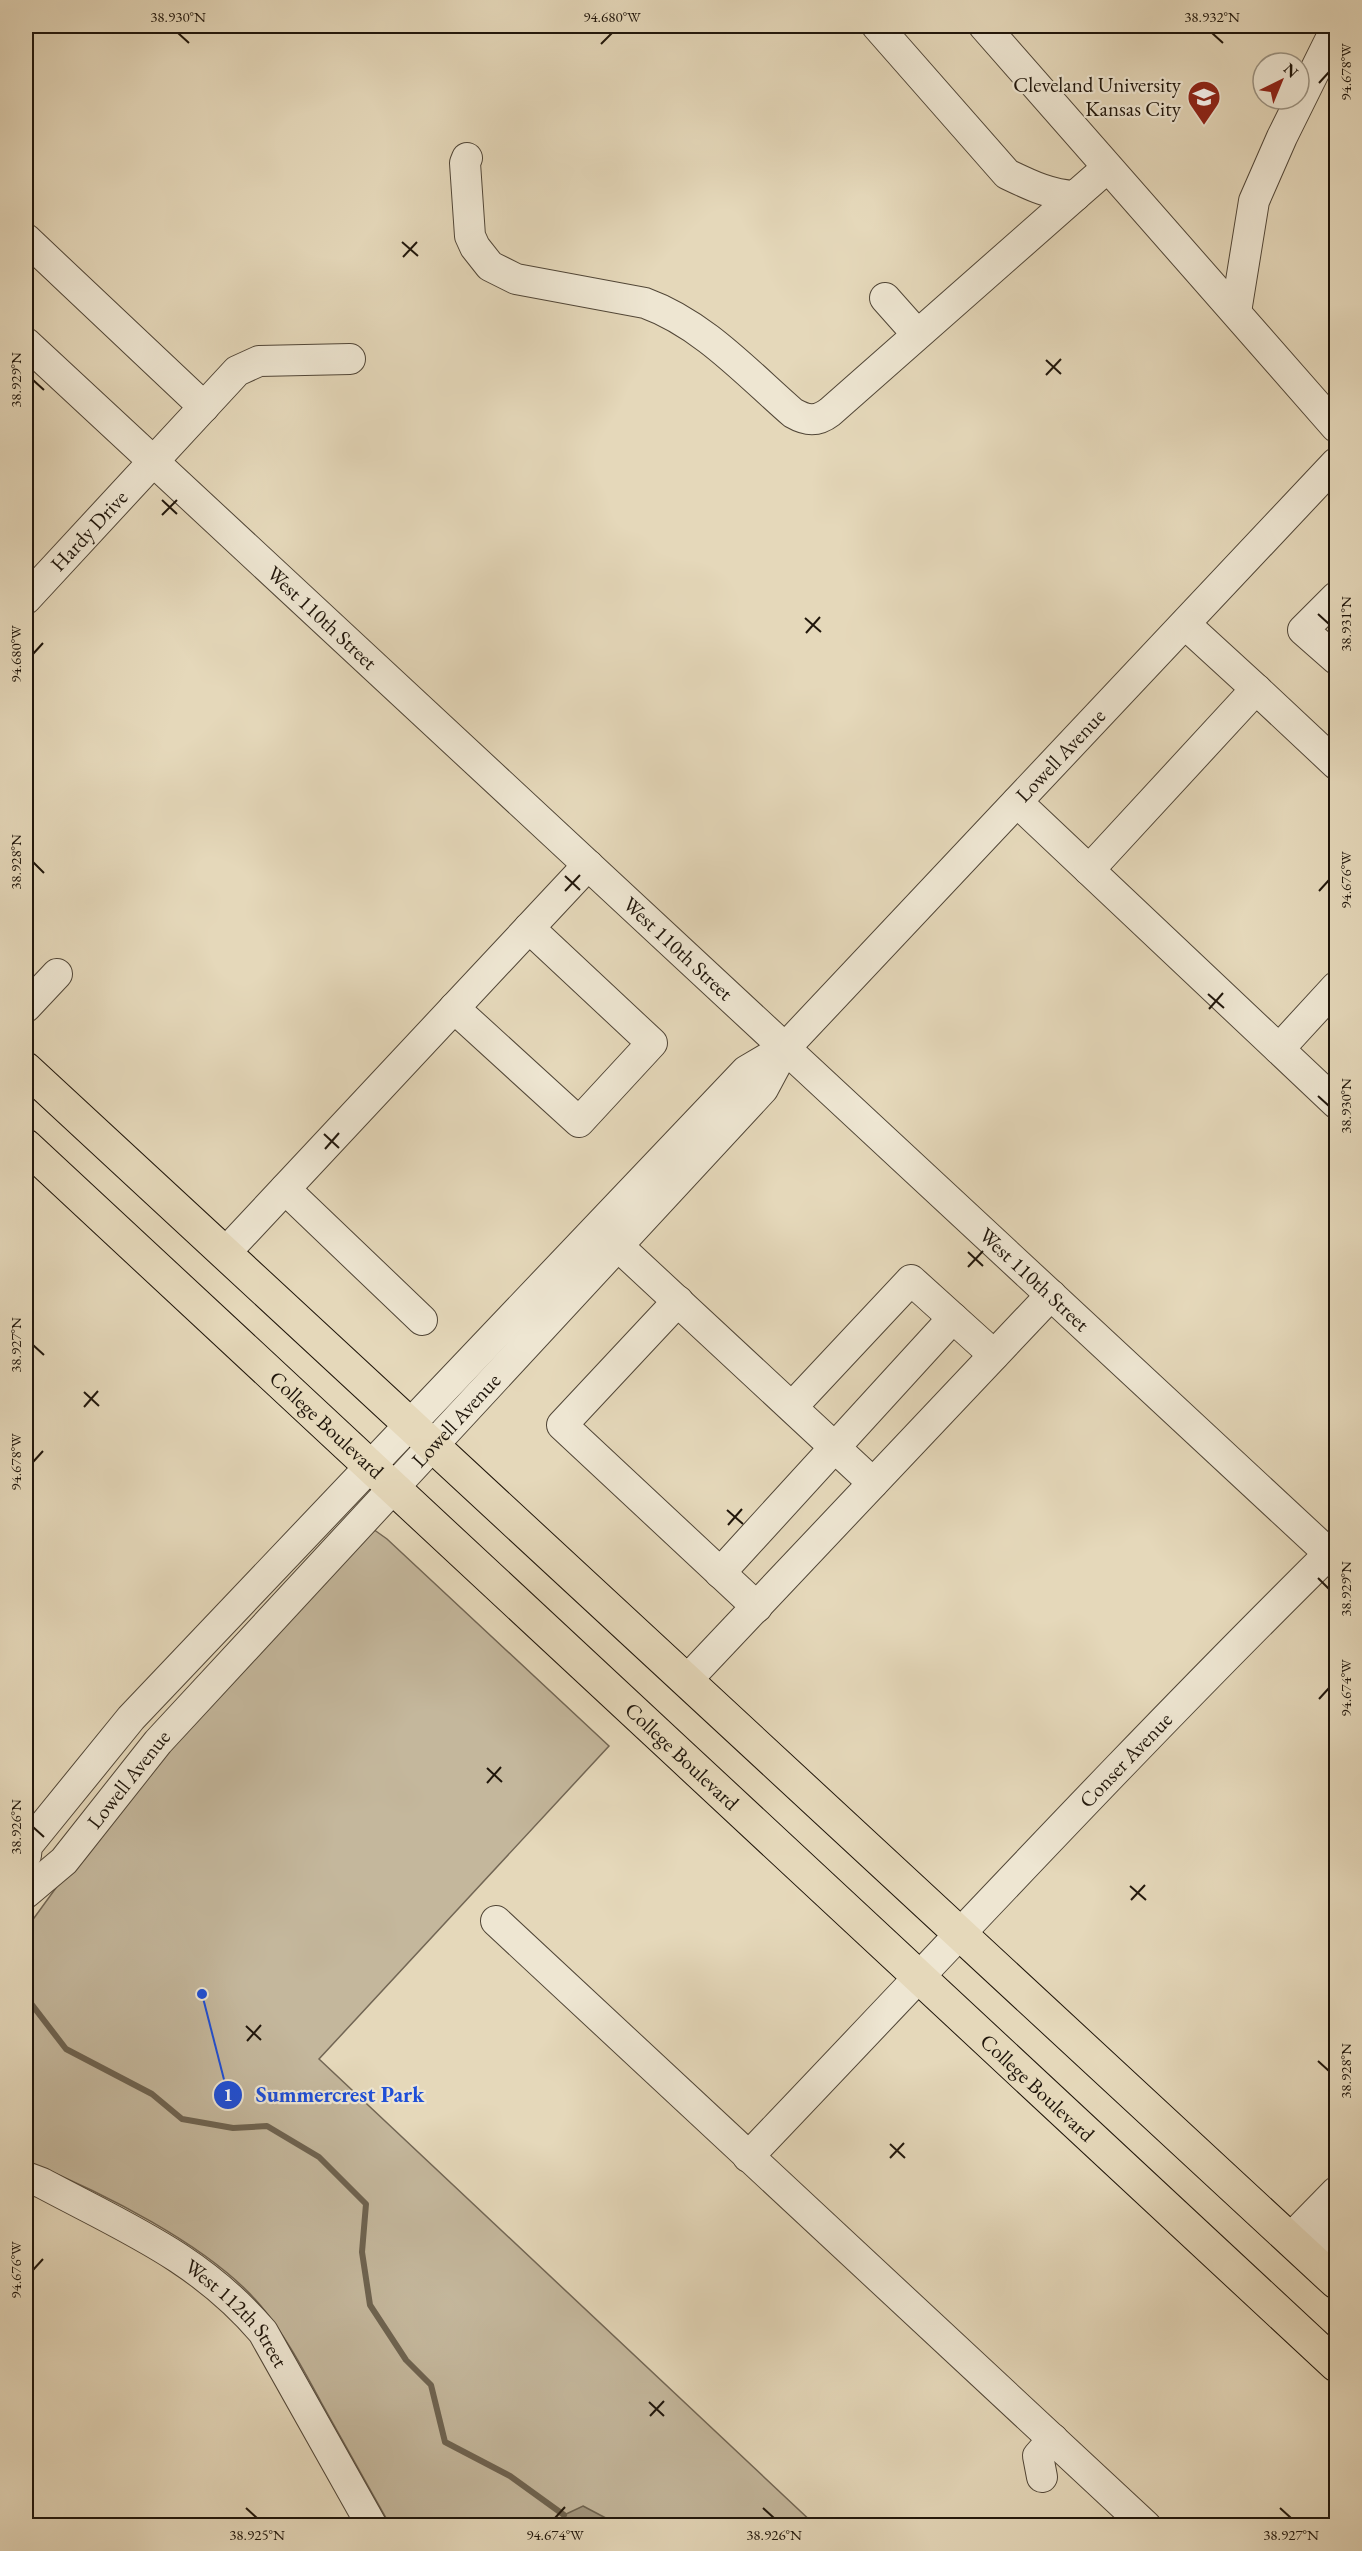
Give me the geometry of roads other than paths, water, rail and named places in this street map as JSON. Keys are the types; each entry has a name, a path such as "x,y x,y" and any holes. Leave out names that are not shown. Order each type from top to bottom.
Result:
{"main road":[{"path":"26,1069 1336,2282"},
{"name":"College Boulevard","path":"26,1146 383,1476 919,1980 1336,2365"}],"street":[{"path":"877,26 1007,174 1034,188 1058,195 1075,196"},
{"path":"984,26 1336,427"},
{"path":"1236,312 1254,201 1282,136 1336,28"},
{"path":"467,158 470,236 475,247 490,266 516,279 645,303 673,314 699,331 793,413 812,420 822,418 830,412 1107,168"},
{"path":"26,239 204,407"},
{"path":"885,298 917,334"},
{"name":"West 110th Street","path":"26,343 1051,1295 1334,1554"},
{"name":"Hardy Drive","path":"26,599 237,372 259,361 350,359"},
{"name":"Lowell Avenue","path":"26,1855 27,1846 131,1718 618,1246 763,1089 785,1048 1336,463"},
{"path":"1336,597 1303,630 1336,659"},
{"path":"1185,624 1336,764"},
{"path":"1089,870 1256,688"},
{"path":"1017,802 1336,1103"},
{"path":"225,1253 588,865"},
{"path":"454,1008 579,1122 652,1043 529,928"},
{"path":"26,1007 57,974"},
{"path":"1279,1049 1336,987"},
{"name":"Lowell Avenue","path":"422,1436 746,1071 785,1048"},
{"path":"285,1189 422,1320"},
{"path":"618,1246 873,1483"},
{"path":"792,1407 911,1280 994,1355"},
{"path":"686,1681 1051,1295"},
{"path":"678,1301 562,1425 757,1607"},
{"path":"720,1573 953,1318"},
{"name":"Lowell Avenue","path":"26,1893 64,1861 158,1742 383,1476"},
{"name":"Conser Avenue","path":"748,2157 919,1980 1084,1800 1334,1554"},
{"path":"496,1921 1146,2526"},
{"name":"West 112th Street","path":"26,2177 42,2183 175,2254 202,2273 245,2311 269,2342 372,2526"},
{"path":"1301,2249 1336,2192"},
{"path":"1301,2249 1336,2231"},
{"path":"1042,2477 1038,2456 1053,2439"}],"waterway":[{"path":"26,1997 66,2049 152,2094 182,2119 233,2128 267,2126 319,2157 366,2204 362,2252 370,2305 406,2360 431,2385 445,2442 510,2476 564,2515"}],"place":[{"name":"Cleveland University Kansas City","path":"1204,126"},
{"name":"Summercrest Park","path":"202,1994"}]}
